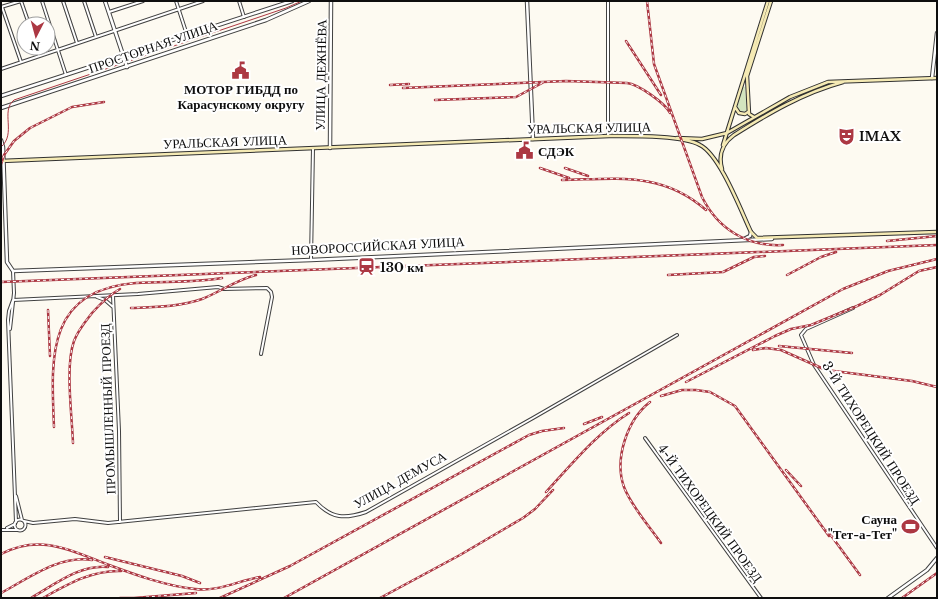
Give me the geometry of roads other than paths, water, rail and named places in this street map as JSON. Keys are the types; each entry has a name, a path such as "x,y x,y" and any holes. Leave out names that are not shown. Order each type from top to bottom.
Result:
{"main road":[{"path":"723,174 720,160 722,150 769,1"},
{"path":"746,74 749,111 750,116 754,117"},
{"path":"727,133 774,106 817,85 828,82 937,78"},
{"path":"722,150 729,139 734,135 782,105 825,87 850,80"},
{"path":"817,85 825,87"},
{"path":"774,106 782,105"},
{"path":"735,106 742,114 749,111"},
{"name":"УРАЛЬСКАЯ УЛИЦА","path":"2,160 313,149 608,136 702,139 727,133"},
{"name":"УРАЛЬСКАЯ УЛИЦА","path":"658,137 675,139 702,146"},
{"path":"702,139 702,146 709,152 718,165 751,232"},
{"name":"НОВОРОССИЙСКАЯ УЛИЦА","path":"751,232 757,238 772,239 937,232"}],"street":[{"path":"21,62 2,7 21,1 26,16"},
{"path":"42,1 66,75"},
{"path":"63,1 77,43"},
{"path":"84,1 96,37"},
{"path":"105,1 127,67"},
{"path":"109,12 143,1"},
{"path":"176,1 187,35"},
{"path":"58,50 203,1"},
{"path":"239,1 244,17"},
{"name":"ПРОСТОРНАЯ УЛИЦА","path":"1,96 292,1"},
{"name":"ПРОСТОРНАЯ УЛИЦА","path":"1,108 266,20 309,1"},
{"name":"УЛИЦА ДЕЖНЁВА","path":"330,148 332,1"},
{"path":"527,1 533,139"},
{"path":"608,1 608,136"},
{"path":"932,78 937,33"},
{"path":"1,69 39,56"},
{"path":"1,140 7,262 13,271 13,300 9,311 9,334 15,523 18,530"},
{"name":"УЛИЦА ДЕЖНЁВА","path":"311,260 313,149"},
{"path":"736,241 748,239 751,232"},
{"name":"НОВОРОССИЙСКАЯ УЛИЦА","path":"13,271 311,260 772,239"},
{"path":"13,300 114,296 218,287 224,289 267,288 271,292 272,297 261,354"},
{"path":"95,296 105,300 113,308"},
{"name":"ПРОМЫШЛЕННЫЙ ПРОЕЗД","path":"114,296 113,308 119,431 120,522"},
{"name":"3-Й ТИХОРЕЦКИЙ ПРОЕЗД","path":"853,308 809,327 801,334 814,365 937,548"},
{"name":"УЛИЦА ДЕМУСА","path":"33,523 75,519 93,523 120,522 316,502 329,514 353,516 366,512 677,335"},
{"name":"4-Й ТИХОРЕЦКИЙ ПРОЕЗД","path":"645,438 761,598"},
{"path":"15,490 25,528"},
{"path":"6,529 15,523 23,521 33,523"},
{"path":"1,530 22,530 33,523"},
{"path":"888,598 927,570 937,558"}],"tram line":[{"path":"1,147 6,142 8,136 8,110 14,100 286,8 302,1"}],"railway":[{"path":"647,1 654,64 702,197 716,218 735,234 757,243 783,245"},
{"path":"626,41 661,95"},
{"path":"403,88 566,81 627,83 632,84 651,95 663,104 670,113"},
{"path":"435,100 516,97 544,82"},
{"path":"390,85 409,84"},
{"path":"1,164 4,155 14,141 30,128 72,107 104,102"},
{"path":"540,168 569,178"},
{"path":"565,168 588,176"},
{"path":"562,180 620,179 655,183 673,189 689,197 706,210"},
{"path":"887,241 937,236"},
{"path":"1,282 937,245"},
{"path":"787,275 821,257 836,252"},
{"path":"668,275 723,272 754,257 765,256"},
{"path":"284,598 843,289 888,271 937,259"},
{"path":"686,382 775,336 791,329 811,325 857,306 880,295 919,271 937,267"},
{"path":"131,308 166,306 193,302 256,275"},
{"path":"54,427 53,376 55,353 60,331 70,313 85,299 107,288 136,283 211,280 222,278"},
{"path":"73,443 69,377 71,351 74,341 92,313 105,300 120,289"},
{"path":"48,310 50,356"},
{"path":"779,346 852,353"},
{"path":"753,350 766,348 781,350 826,370 912,381 937,387"},
{"path":"661,396 682,390 696,390 710,392 735,406 829,536"},
{"path":"650,402 642,410 629,429 622,453 621,476 631,502 661,543"},
{"path":"546,492 596,439 629,413"},
{"path":"584,424 602,417"},
{"path":"220,598 290,566 529,435 542,431 564,428"},
{"path":"786,470 801,486"},
{"path":"380,598 460,555 523,518 535,509 553,490"},
{"path":"827,530 860,575"},
{"path":"1,554 16,548 30,545 56,546 82,554 151,580 184,588 203,590 219,588 260,577"},
{"path":"105,557 182,576 200,583"},
{"path":"1,593 56,564 80,559 92,560"},
{"path":"31,598 77,572 98,567 108,567"},
{"path":"43,598 90,575 110,571 121,571"},
{"path":"902,598 937,573"},
{"path":"134,598 196,593"},
{"path":"120,598 138,598"}],"place":[{"name":"МОТОР ГИБДД по Карасунскому округу","path":"241,70"},
{"name":"IMAX","path":"846,136"},
{"name":"СДЭК","path":"525,151"},
{"name":"130 км","path":"367,267"},
{"name":"Сауна \"Тет-а-Тет\"","path":"910,526"}]}
